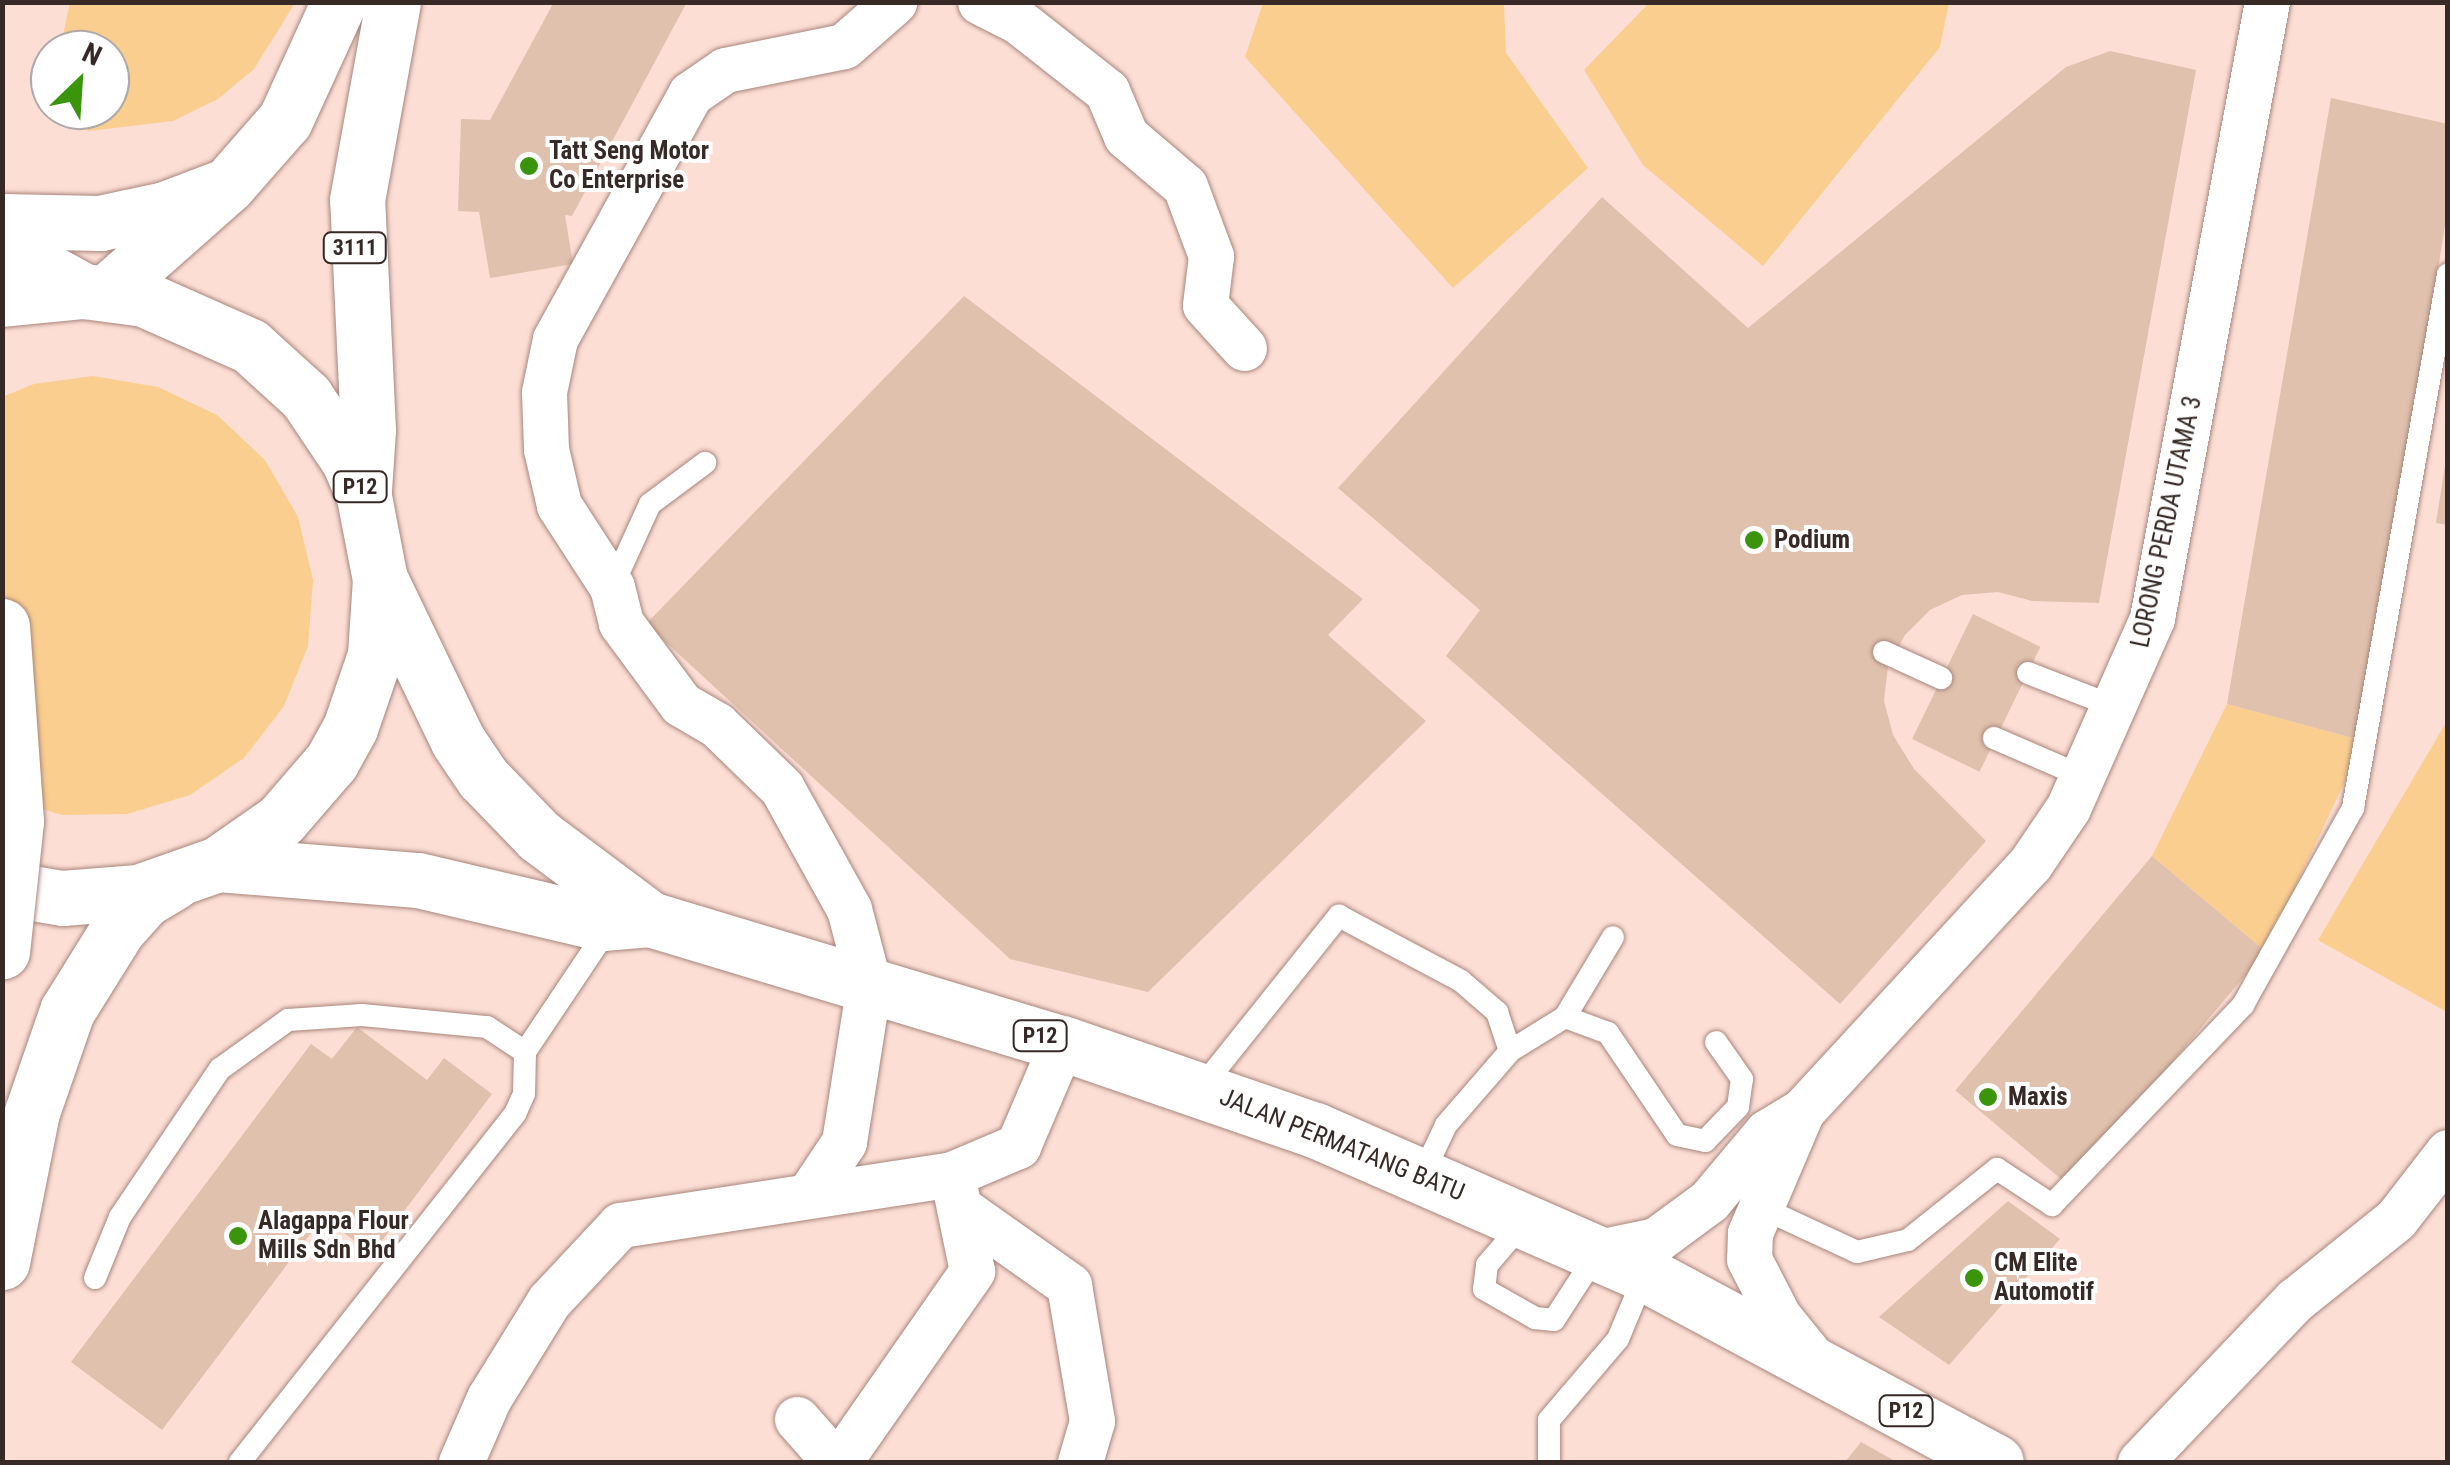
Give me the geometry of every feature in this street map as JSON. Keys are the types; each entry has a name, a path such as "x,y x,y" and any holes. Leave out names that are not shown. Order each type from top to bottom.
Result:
{"main road":[{"path":"2,246 95,292 228,185 304,90 340,2"},
{"name":"3111","path":"364,497 368,430 356,200 393,2"},
{"path":"2,221 100,223 165,209 228,185"},
{"name":"P12","path":"2,299 95,292 181,310 250,346 306,397 364,497 380,579 375,655 331,762 281,820 196,873 100,897 2,888"},
{"name":"JALAN PERMATANG BATU","path":"380,579 458,741 483,778 631,921"},
{"path":"2,626 16,821 2,951"},
{"path":"2,1262 42,1074 67,1011 118,928 144,900 196,873"},
{"name":"JALAN PERMATANG BATU","path":"196,873 418,880 572,919 631,921 869,985 1062,1043 1199,1089 1422,1176 1622,1263 1814,1361 1996,1462"}],"street":[{"path":"810,1193 844,1142 869,985 848,909 782,788 718,725 681,704 621,623 612,587 558,504 546,449 544,392 555,339 690,94 725,70 844,46 894,2"},
{"path":"980,2 1018,22 1107,92 1126,136 1186,186 1211,256 1205,306 1244,348"},
{"name":"LORONG PERDA UTAMA 3","path":"1622,1263 1683,1225 1767,1132 1802,1112 2030,864 2084,777 2152,618 2260,62 2267,2"},
{"path":"2260,62 2286,2"},
{"path":"460,1462 489,1398 549,1301 620,1225 810,1193 958,1192 1018,1146 1062,1043"},
{"name":"LORONG PERDA UTAMA 3","path":"1802,1112 1760,1206 1749,1259 1779,1317 1814,1361"},
{"path":"2140,1462 2295,1300 2396,1219 2448,1152"},
{"path":"797,1419 837,1462 972,1271 958,1192"},
{"path":"958,1192 1069,1285 1092,1421 1080,1462"}],"lane":[{"path":"1760,1206 1856,1252 1908,1240 1997,1169 2052,1205 2243,1005 2353,808 2448,274"},
{"path":"612,587 650,504 705,462"},
{"path":"1884,652 1941,678"},
{"path":"2028,672 2116,707"},
{"path":"1994,738 2084,777"},
{"path":"1199,1089 1339,916 1461,981 1496,1012 1510,1050"},
{"path":"240,1462 515,1114 524,1094 524,1052 631,921"},
{"path":"1422,1176 1446,1125 1510,1050 1565,1017 1613,936"},
{"path":"96,1278 120,1217 220,1069 288,1020 362,1015 487,1027 524,1052"},
{"path":"1565,1017 1608,1033 1677,1135 1705,1141 1738,1106 1742,1079 1716,1042"},
{"path":"1526,1220 1487,1265 1484,1289 1536,1318 1554,1320 1622,1263"},
{"path":"1549,1462 1549,1420 1618,1338 1622,1263"}],"shaded area":[{"path":"70,2 295,2 254,69 218,99 173,121 130,126 130,30 64,30"},
{"path":"1649,2 1949,3 1940,47 1763,266 1643,165 1584,70"},
{"path":"1263,3 1504,3 1506,53 1588,168 1453,288 1245,57"},
{"path":"93,376 158,387 217,415 265,460 298,517 313,580 308,646 284,706 244,758 190,795 127,814 62,815 3,797 2,397 34,384"},
{"path":"2227,704 2364,741 2265,951 2152,856"},
{"path":"2447,721 2447,1012 2318,940"}],"building":[{"name":"Tatt Seng Motor Co Enterprise","path":"554,2 687,2 572,216 565,215 573,264 490,278 479,212 458,211 461,119 490,120"},
{"name":"Podium","path":"2110,51 2196,70 2099,603 2032,601 1998,592 1962,595 1930,610 1905,635 1888,666 1884,701 1893,735 1914,769 1986,841 1840,1004 1446,656 1480,610 1338,488 1602,197 1748,328 2066,67"},
{"path":"2331,98 2448,124 2448,206 2364,741 2227,704"},
{"path":"964,296 1363,599 1328,635 1426,721 1148,992 1010,959 646,624"},
{"path":"2448,465 2448,525 2436,523"},
{"path":"1973,614 2040,647 1979,772 1912,739"},
{"path":"2152,856 2265,951 2069,1186 1955,1090"},
{"name":"Alagappa Flour Mills Sdn Bhd","path":"357,1027 427,1080 444,1058 492,1094 372,1254 323,1217 162,1430 71,1362 311,1044 332,1059"},
{"name":"CM Elite Automotif","path":"2008,1201 2060,1239 1949,1365 1879,1317"},
{"path":"1861,1442 1897,1462 1845,1462"}],"place":[{"name":"Tatt Seng Motor Co Enterprise","path":"529,166"},
{"name":"Podium","path":"1754,540"},
{"name":"Maxis","path":"1988,1097"},
{"name":"Alagappa Flour Mills Sdn Bhd","path":"238,1236"},
{"name":"CM Elite Automotif","path":"1974,1278"}]}
